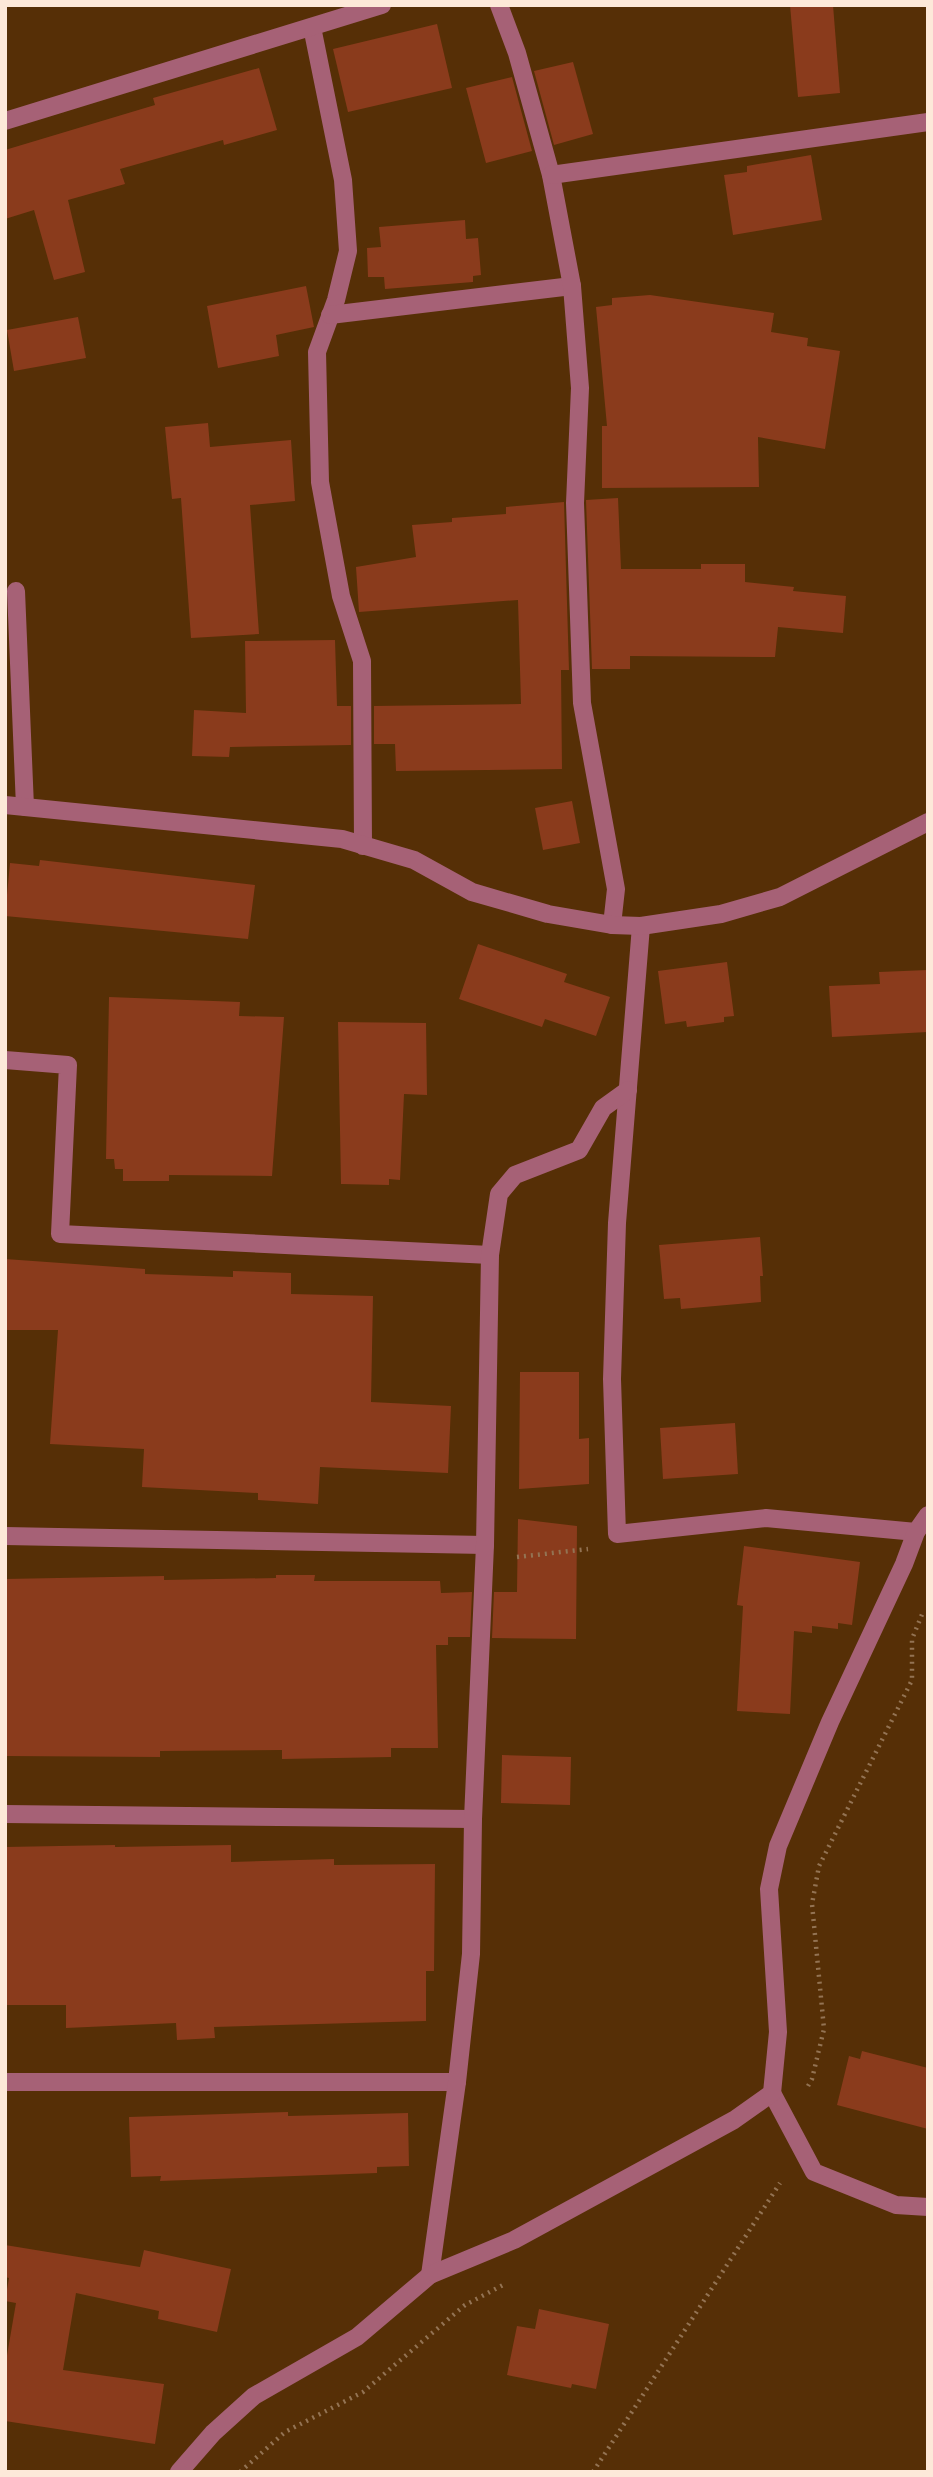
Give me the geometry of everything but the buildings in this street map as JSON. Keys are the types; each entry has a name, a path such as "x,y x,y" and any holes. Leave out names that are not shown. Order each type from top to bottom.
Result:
{"street":[{"path":"5,121 382,5"},
{"path":"499,5 517,53 551,174 572,286 580,388 575,503 582,703 616,889 612,925"},
{"path":"312,27 342,180 348,251 317,352 320,482 341,596 362,660 363,846"},
{"path":"551,174 928,122"},
{"path":"330,315 572,286"},
{"path":"16,591 25,807"},
{"path":"5,805 342,839 414,860 472,892 548,914 612,925 641,926 721,914 780,897 928,822"},
{"path":"641,926 617,1223 612,1380 617,1534 766,1518 916,1532"},
{"path":"5,1060 68,1065 60,1234 490,1255"},
{"path":"430,2275 457,2082 471,1954 473,1819 485,1545 490,1255 499,1194 515,1175 579,1150 603,1108 628,1090"},
{"path":"928,1515 916,1532 904,1564 830,1722 778,1846 769,1889 779,2032 772,2093 814,2172 897,2205 928,2207"},
{"path":"5,1536 485,1545"},
{"path":"5,1814 473,1819"},
{"path":"5,2082 457,2082"},
{"path":"179,2472 213,2432 254,2396 357,2337 430,2275 514,2240 734,2120 772,2093"}],"path":[{"path":"485,1545 506,1558 603,1547 617,1534"},
{"path":"787,2122 812,2080 824,2029 812,1904 819,1867 912,1681 912,1639 924,1609"},
{"path":"593,2472 782,2180 808,2160"},
{"path":"240,2472 285,2432 363,2392 465,2305 512,2279"}]}
